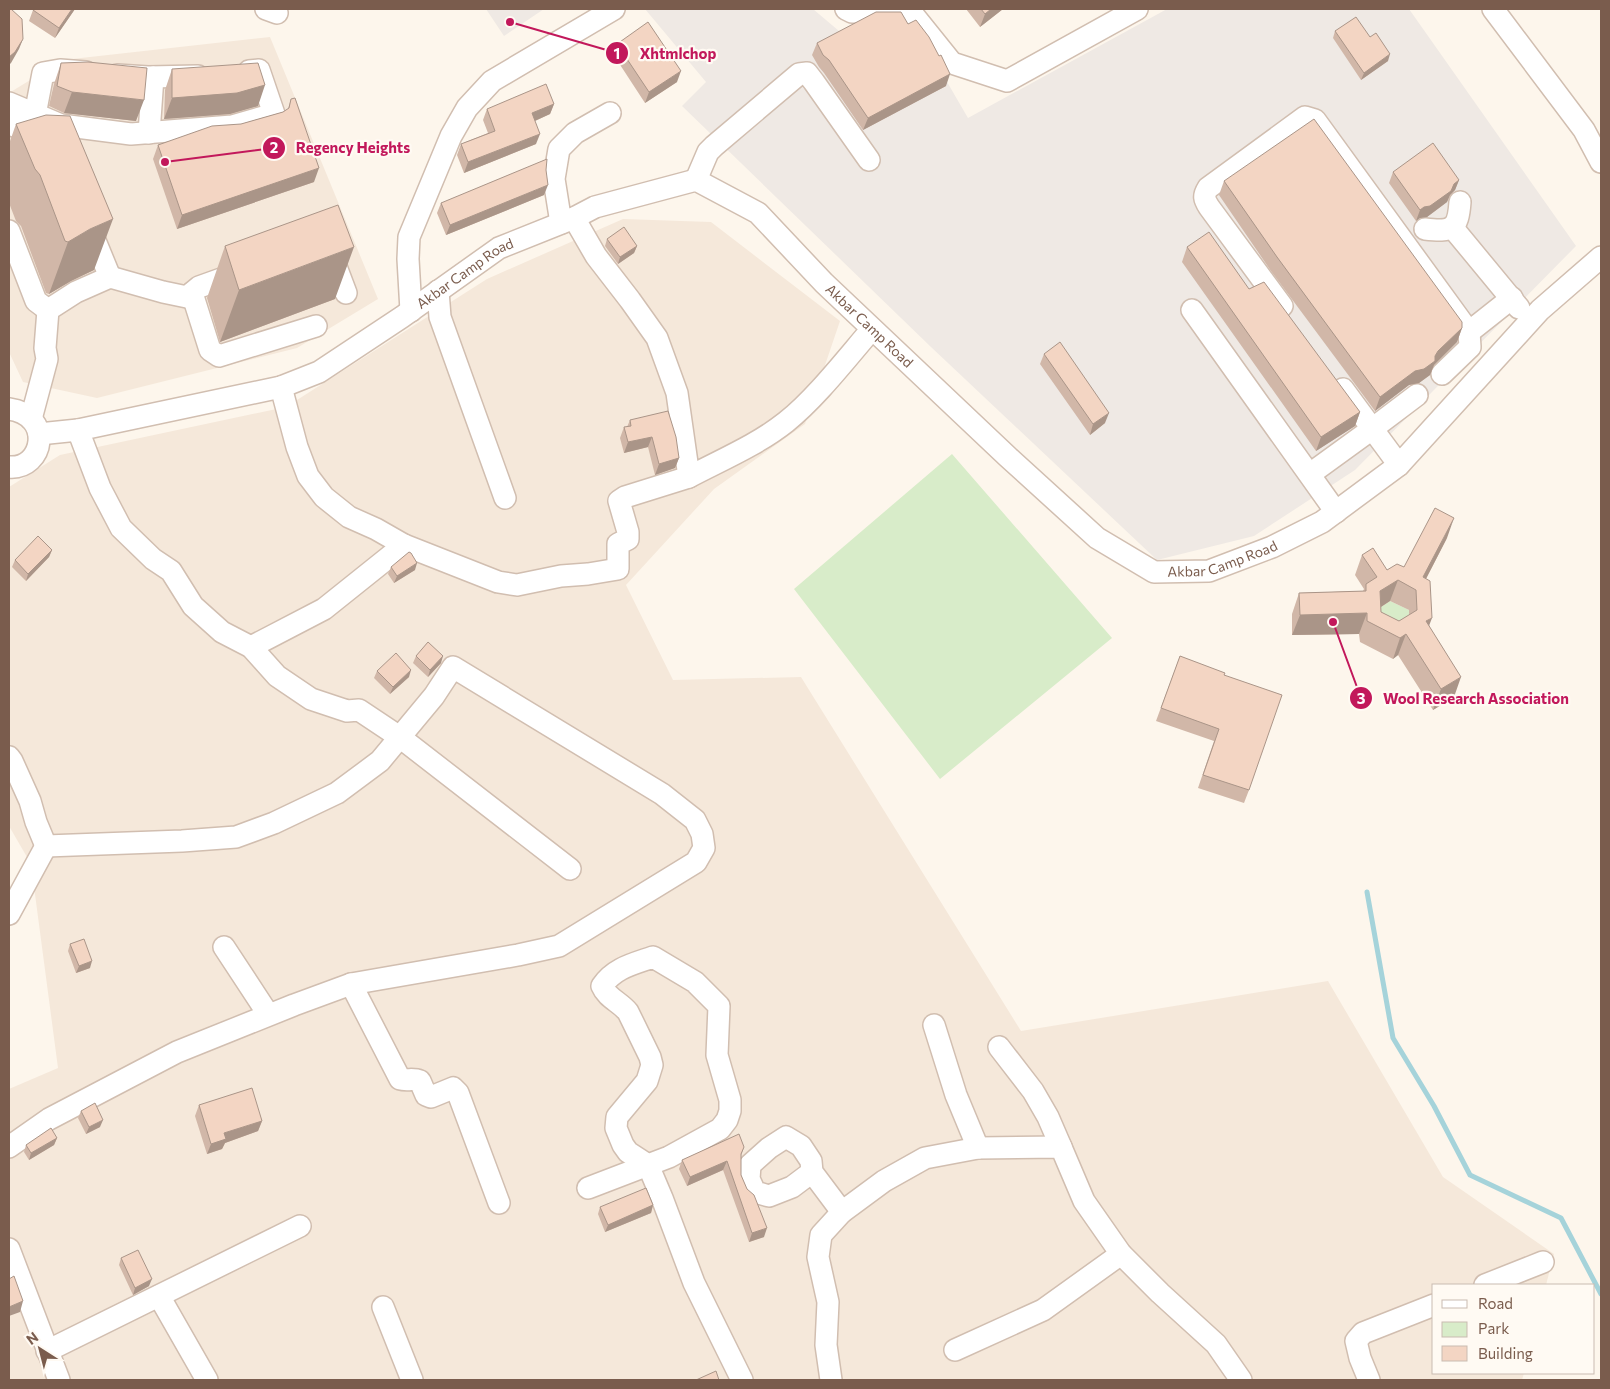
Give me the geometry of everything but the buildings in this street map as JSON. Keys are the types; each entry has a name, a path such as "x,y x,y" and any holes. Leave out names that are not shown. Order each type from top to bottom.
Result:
{"street":[{"path":"411,311 408,259 409,236 451,136 467,108 492,81 614,9"},
{"path":"846,9 852,12 911,12 952,63 1007,81 1137,9"},
{"path":"1494,9 1584,130 1601,162"},
{"path":"9,124 60,125 131,134 232,126 274,114 259,70 184,77 153,77 60,70 43,73 32,123"},
{"path":"696,180 708,152 714,146 799,74 807,73 869,160"},
{"path":"150,133 153,77"},
{"path":"9,104 32,123"},
{"path":"610,113 575,133 560,149 554,179 568,221 630,300 657,338 677,393 689,476"},
{"path":"1290,318 1204,200 1204,194 1208,188 1305,116 1315,120 1469,332 1470,347 1442,374"},
{"name":"Akbar Camp Road","path":"25,418 78,430 281,387 319,372 411,311 499,248 568,221 595,207 696,180 758,213 824,283 979,430 1097,538 1154,572 1209,571 1272,547 1322,522 1399,465 1540,310 1601,257"},
{"path":"1425,229 1443,231 1452,227 1459,218 1460,202"},
{"path":"80,204 110,277"},
{"path":"1452,227 1512,298 1527,324"},
{"path":"9,231 36,301 48,310"},
{"path":"312,246 321,243 329,248 346,293"},
{"path":"48,310 76,292 110,277 186,297 199,287 260,265"},
{"path":"438,291 440,316 505,498"},
{"path":"192,293 210,350 219,356 316,326"},
{"path":"1469,332 1512,298"},
{"path":"9,467 24,464 33,456 39,446 25,418 37,355 45,348 48,310"},
{"path":"1192,310 1336,512"},
{"path":"281,387 297,447 308,476 324,497 349,517 376,529 404,545 498,582 517,585 562,576 618,569 618,544 628,539 628,532 619,501 625,497 689,476 740,450 786,423 804,406 872,329"},
{"path":"1332,374 1399,465"},
{"path":"1310,474 1417,395"},
{"path":"78,430 100,488 121,528 154,559 171,571 193,606 214,626 251,647 277,676 310,699 347,711 359,710 401,738 570,869"},
{"path":"251,647 324,609 404,545"},
{"path":"9,1147 49,1119 176,1052 268,1014 351,984 560,946 649,890 680,873 696,862 704,848 702,834 695,820 662,794 453,667 434,696 380,761 337,792 274,823 236,837 46,846"},
{"path":"9,757 30,801 46,846"},
{"path":"9,914 46,846"},
{"path":"224,947 268,1014"},
{"path":"588,1188 648,1165 669,1157 720,1129 727,1120 730,1111 730,1100 717,1055 719,1006 695,982 653,957 621,968 608,978 602,986 605,994 623,1006 628,1012 650,1057 652,1066 647,1081 616,1117 616,1128 623,1146 628,1152 648,1165 694,1283 742,1380"},
{"path":"351,984 400,1079 406,1081 414,1078 420,1081 426,1094 432,1097 453,1088 458,1093 499,1203"},
{"path":"934,1025 956,1095 978,1148"},
{"path":"999,1047 1033,1092 1048,1117 1084,1201 1121,1254 1216,1344 1241,1380"},
{"path":"831,1380 826,1345 828,1302 818,1257 820,1235 842,1212 884,1181 926,1158 978,1148 1061,1147"},
{"path":"812,1172 842,1212"},
{"path":"47,1351 300,1226"},
{"path":"9,1249 59,1380"},
{"path":"955,1350 1043,1310 1121,1254"},
{"path":"1488,1284 1544,1262"},
{"path":"159,1296 208,1380"},
{"path":"1369,1380 1360,1358 1356,1341 1363,1333 1432,1306"},
{"path":"383,1308 412,1380"}],"shaded area":[{"path":"486,9 544,9 504,36"},
{"path":"645,9 813,9 839,31 862,20 925,44 968,118 1167,9 1409,9 1576,246 1355,470 1254,536 1157,560 931,347 682,106 706,82"},
{"path":"270,37 378,299 297,348 97,398 23,382 9,352 9,93 63,60"},
{"path":"623,219 711,222 840,321 805,424 714,489 626,585 673,680 801,677 1021,1031 1328,981 1443,1177 1554,1254 1546,1284 1432,1284 1432,1374 1524,1374 1522,1380 9,1380 9,1089 58,1068 31,864 9,826 9,487 60,455 286,407 487,279"}],"green space":[{"path":"952,454 1112,638 940,779 794,589"},
{"path":"1390,601 1409,610 1409,631 1373,612"}],"waterway":[{"path":"1367,892 1393,1038 1434,1106 1470,1175 1561,1218 1601,1294"}],"place":[{"name":"Xhtmlchop","path":"510,22"},
{"name":"Regency Heights","path":"165,162"},
{"name":"Wool Research Association","path":"1333,622"}]}
